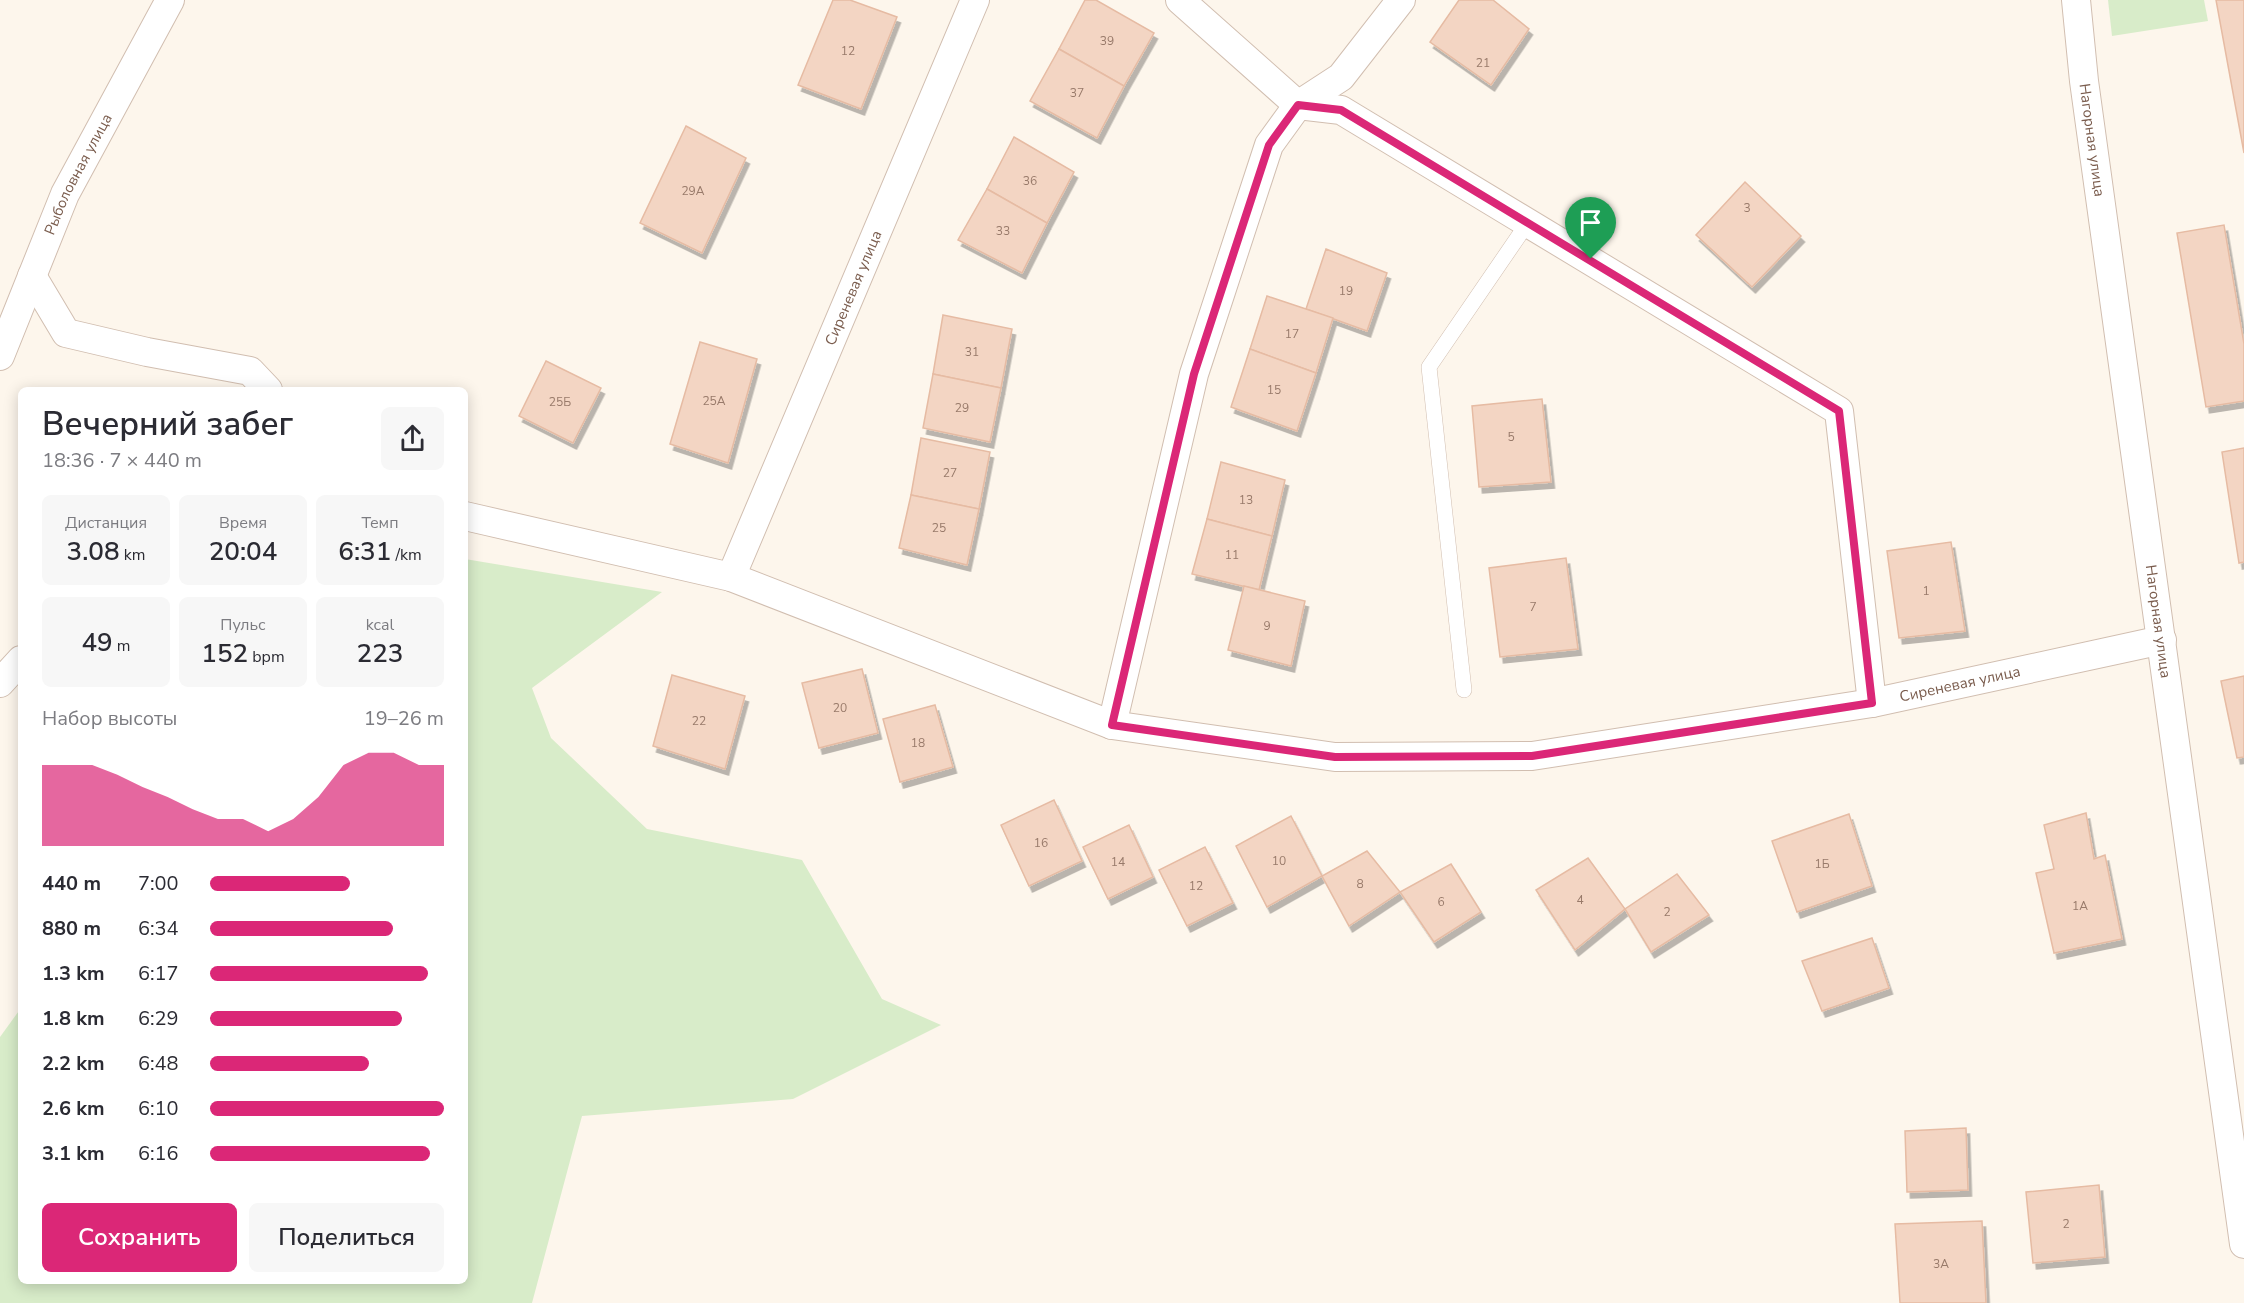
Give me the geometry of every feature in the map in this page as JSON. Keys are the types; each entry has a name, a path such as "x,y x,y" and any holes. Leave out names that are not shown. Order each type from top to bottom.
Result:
{"street":[{"name":"Рыболовная улица","path":"0,356 65,194 170,0"},
{"name":"Сиреневая улица","path":"731,577 975,0"},
{"path":"1180,0 1298,105 1341,110 1529,221 1839,411 1872,703"},
{"path":"1112,725 1194,374 1269,145 1298,105 1341,77 1401,0"},
{"name":"Нагорная улица","path":"2076,0 2084,81 2244,1244"},
{"path":"32,276 66,333 147,352 250,371 265,387"},
{"name":"Сиреневая улица","path":"468,517 731,577 1112,725 1335,757 1532,756 1872,703 2162,640"},
{"path":"0,683 18,663"}],"lane":[{"path":"1464,690 1429,367 1529,221"}],"green space":[{"path":"2108,0 2204,0 2208,21 2112,36"},
{"path":"468,560 662,592 532,688 551,738 647,829 802,860 882,999 941,1025 793,1099 582,1116 532,1303 0,1303 0,1037 18,1012 18,1284 468,1284"}],"building":[{"path":"833,0 850,0 897,17 861,109 798,85"},
{"path":"1085,0 1096,0 1154,33 1124,86 1059,49"},
{"path":"1459,0 1493,0 1529,29 1491,85 1430,42"},
{"path":"2216,0 2244,0 2244,153"},
{"path":"1059,49 1124,86 1097,138 1030,101"},
{"path":"686,126 746,158 702,253 640,223"},
{"path":"1014,137 1074,172 1047,223 987,189"},
{"path":"1745,182 1801,236 1752,287 1696,235"},
{"path":"987,189 1047,223 1022,273 958,240"},
{"path":"2224,225 2244,344 2244,401 2206,407 2177,233"},
{"path":"1326,249 1387,273 1367,331 1306,309"},
{"path":"1267,296 1333,318 1316,373 1250,349"},
{"path":"943,315 1012,329 1001,388 933,374"},
{"path":"700,342 757,359 728,463 670,444"},
{"path":"1250,349 1316,373 1297,431 1231,407"},
{"path":"546,361 601,388 573,443 519,416"},
{"path":"933,374 1001,388 990,442 923,428"},
{"path":"1542,399 1551,482 1479,487 1472,406"},
{"path":"921,438 990,452 979,509 911,495"},
{"path":"2244,448 2244,562 2239,563 2222,452"},
{"path":"1221,462 1285,480 1272,536 1207,519"},
{"path":"911,495 979,509 967,565 899,548"},
{"path":"1207,519 1272,536 1259,590 1192,574"},
{"path":"1951,542 1965,631 1899,638 1887,551"},
{"path":"1566,558 1578,649 1500,657 1489,568"},
{"path":"1244,586 1305,601 1291,666 1228,650"},
{"path":"862,669 878,733 819,748 802,683"},
{"path":"672,675 745,696 725,769 653,746"},
{"path":"2244,676 2244,757 2237,758 2221,681"},
{"path":"935,705 953,767 900,782 883,719"},
{"path":"1054,800 1082,861 1029,886 1001,825"},
{"path":"2086,813 2094,859 2105,855 2122,939 2054,953 2036,873 2054,869 2044,825"},
{"path":"1849,814 1872,886 1797,912 1772,841"},
{"path":"1291,816 1322,876 1267,907 1236,846"},
{"path":"1129,825 1153,877 1108,899 1083,847"},
{"path":"1205,847 1233,903 1187,926 1159,870"},
{"path":"1367,851 1400,892 1349,926 1322,876"},
{"path":"1588,858 1625,909 1575,950 1536,890"},
{"path":"1451,864 1481,912 1434,942 1400,892"},
{"path":"1677,874 1709,915 1651,952 1625,909"},
{"path":"1872,938 1889,988 1822,1011 1802,961"},
{"path":"1966,1128 1968,1190 1907,1192 1905,1131"},
{"path":"2099,1185 2105,1257 2033,1263 2026,1192"},
{"path":"1982,1221 1986,1303 1900,1303 1895,1224"}],"route":[{"path":"1298,105 1341,110 1591,259 1839,411 1872,703 1532,756 1335,757 1112,725 1194,374 1269,145 1298,105"}]}
